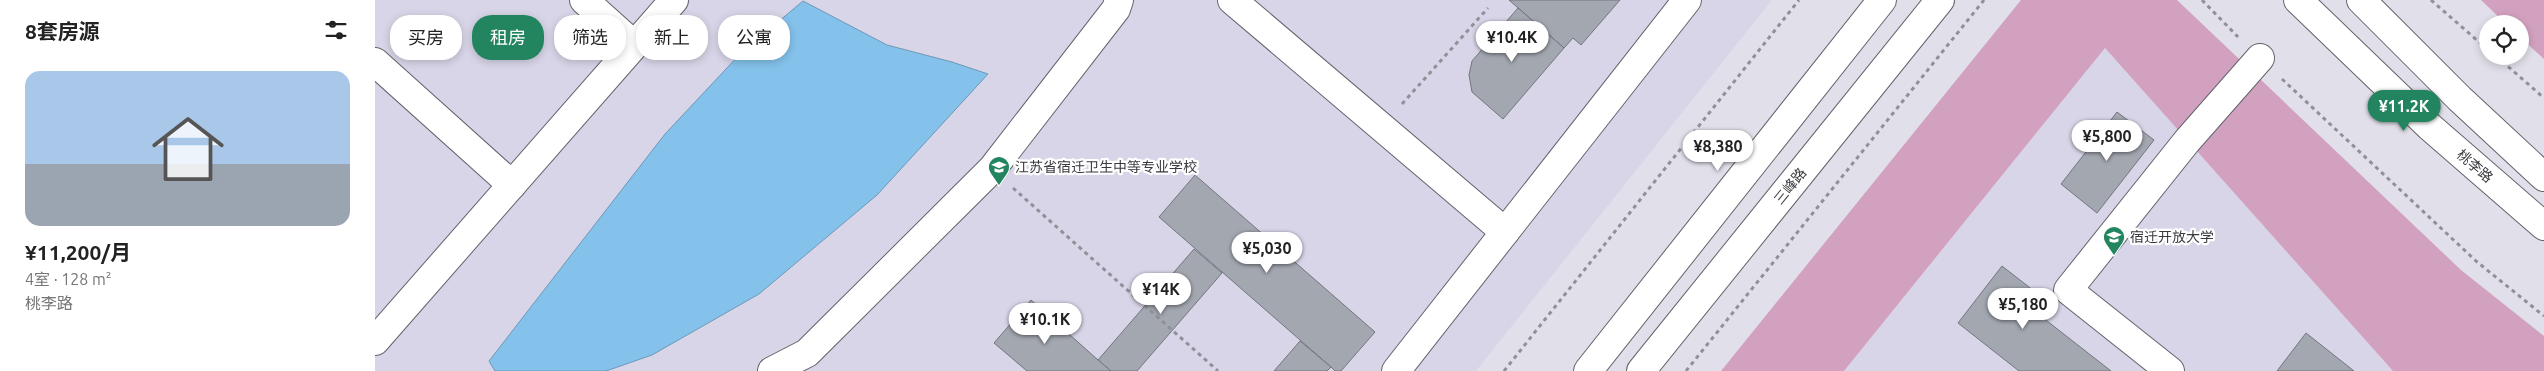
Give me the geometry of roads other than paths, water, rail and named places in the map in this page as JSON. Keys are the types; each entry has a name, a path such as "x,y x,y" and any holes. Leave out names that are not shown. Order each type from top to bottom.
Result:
{"main road":[{"path":"584,0 635,45"},
{"path":"377,333 512,185 674,0"},
{"path":"780,369 807,353 992,169 1116,10 1119,0"},
{"path":"1232,0 1505,232"},
{"path":"1396,371 1687,0"},
{"path":"1588,371 1883,0"},
{"name":"三峰路","path":"1641,371 1940,0"},
{"name":"桃李路","path":"2298,0 2430,127 2544,226"},
{"path":"2361,0 2460,99 2544,176"},
{"path":"2170,371 2068,290 2187,141 2260,58"},
{"path":"375,62 512,185"}],"water":[{"path":"803,1 887,45 952,62 988,74 877,195 759,294 652,355 606,371 495,371 489,361 665,134 734,60 790,60 790,15 786,15"}],"place":[{"name":"江苏省宿迁卫生中等专业学校","path":"999,186"},
{"name":"宿迁开放大学","path":"2114,256"}]}
